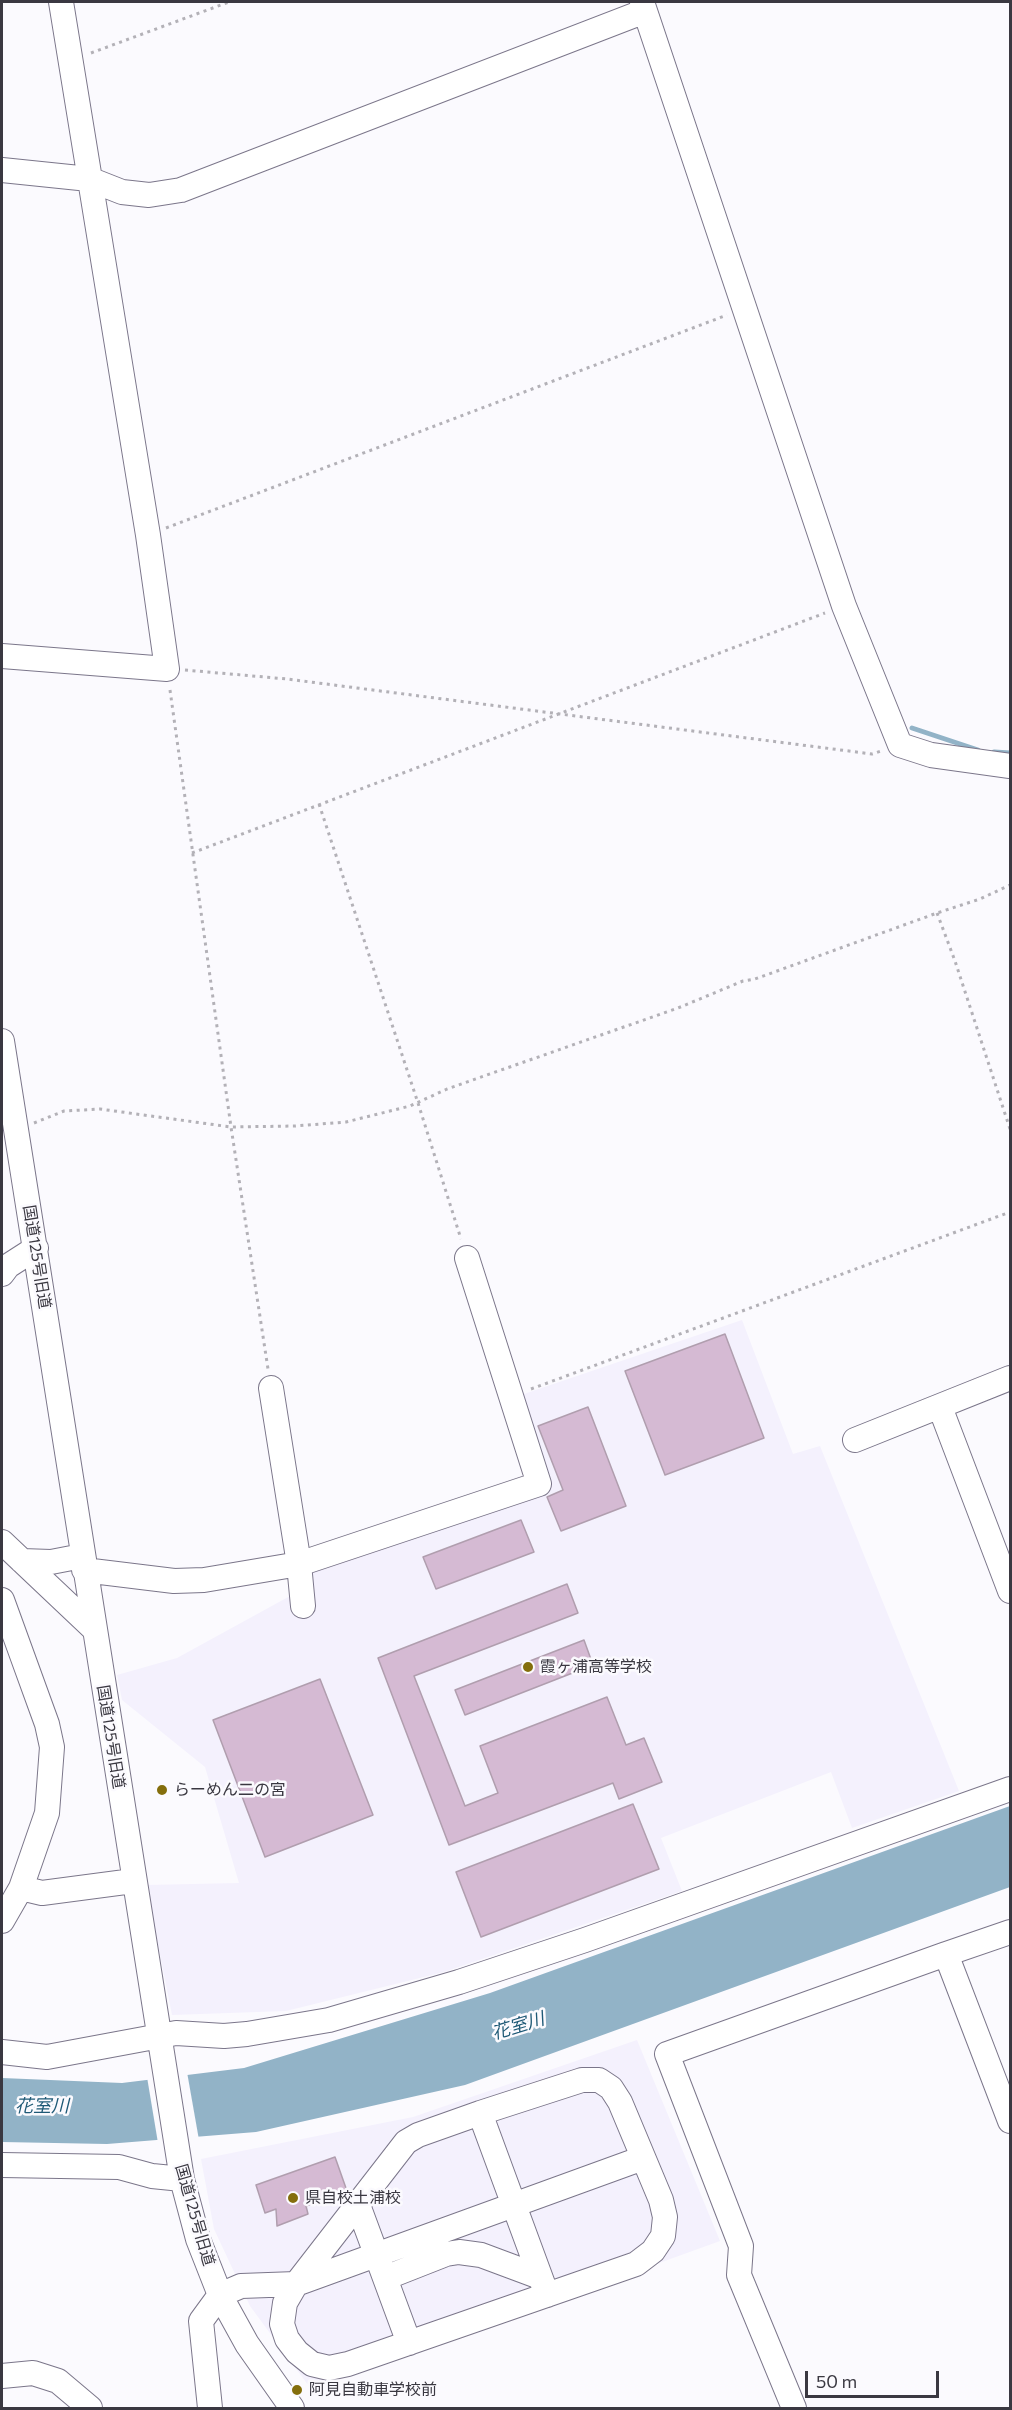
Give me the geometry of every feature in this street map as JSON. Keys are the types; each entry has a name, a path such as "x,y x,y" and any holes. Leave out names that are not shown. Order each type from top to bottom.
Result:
{"street":[{"path":"2,656 167,669 148,535 61,2"},
{"path":"2,170 89,179 122,192 149,195 181,190 644,6 844,606 900,744 931,755 1011,766"},
{"name":"国道125号旧道","path":"2,1041 5,1085 16,1131 36,1248 93,1628 182,2179 198,2239 220,2295 252,2352 292,2409"},
{"path":"2,1274 8,1266 36,1248"},
{"path":"22,1561 83,1563 174,1581 204,1580 299,1564 539,1484 466,1258"},
{"path":"855,1440 1011,1378"},
{"path":"271,1389 299,1564 303,1606"},
{"path":"940,1407 1011,1590"},
{"path":"2,1542 93,1628"},
{"path":"2,1600 47,1724 52,1747 47,1814 21,1888 2,1921"},
{"path":"2,2052 47,2057 160,2046 177,2033 224,2036 268,2032 329,2020 380,2006 585,1940 1011,1789"},
{"path":"21,1888 42,1893 134,1881"},
{"path":"794,2409 739,2276 741,2246 666,2054 1011,1932"},
{"path":"945,1954 1011,2121"},
{"path":"582,2080 599,2080 611,2088 620,2102 643,2158 661,2200 665,2217 663,2235 653,2252 636,2264 543,2286 409,2343 348,2364 329,2368 312,2364 297,2352 287,2339 282,2324 285,2303 296,2284 406,2142 418,2135 566,2084 582,2080"},
{"path":"480,2113 543,2286"},
{"path":"210,2409 201,2321 220,2295 241,2286 296,2284 643,2158"},
{"path":"2,2164 119,2167 152,2176 182,2179"},
{"path":"358,2205 409,2343"},
{"path":"385,2278 446,2254 459,2252 481,2255 543,2286"},
{"path":"2,2376 33,2373 58,2381 90,2409"}],"path":[{"path":"70,58 84,56 230,2"},
{"path":"148,535 746,308"},
{"path":"192,852 844,606"},
{"path":"271,1389 231,1127 167,669 286,679 559,712 872,754 900,744"},
{"path":"319,804 418,1103 466,1258"},
{"path":"16,1131 64,1111 100,1109 231,1127 346,1122 418,1103 447,1089 678,1008 743,981 755,979 980,899 1011,885"},
{"path":"937,913 1011,1129"},
{"path":"510,1397 1011,1212"}],"shaded area":[{"name":"霞ヶ浦高等学校","path":"742,1320 793,1454 820,1446 959,1791 852,1828 831,1772 661,1838 682,1891 444,1972 286,2011 172,2015 146,1885 239,1883 205,1767 122,1700 117,1675 177,1658 290,1596 305,1563 537,1481 518,1396"},
{"path":"637,2040 720,2241 311,2389 250,2306 214,2229 201,2159 413,2117"}],"water":[{"name":"花室川","path":"1010,1806 1010,1887 465,2085 256,2132 107,2144 2,2142 2,2078 122,2083 244,2068 490,1993"}],"pier":[{"path":"187,2072 199,2140 158,2143 147,2077"}],"building":[{"path":"725,1334 764,1438 665,1475 625,1371"},
{"path":"588,1407 626,1506 561,1531 547,1497 563,1490 538,1426"},
{"path":"521,1520 534,1552 436,1589 423,1557"},
{"path":"567,1584 578,1613 414,1676 465,1806 498,1793 480,1746 607,1697 626,1745 644,1738 662,1782 619,1799 613,1783 449,1845 378,1658"},
{"path":"584,1640 593,1665 465,1715 455,1690"},
{"path":"320,1679 373,1815 265,1857 213,1720"},
{"path":"633,1804 659,1869 481,1937 456,1872"},
{"name":"県自校土浦校","path":"335,2157 347,2191 306,2206 308,2214 277,2226 276,2209 265,2213 256,2185"}],"waterway":[{"path":"912,728 978,750"},
{"path":"994,752 1010,753"}],"place":[{"name":"霞ヶ浦高等学校","path":"528,1667"},
{"name":"らーめん二の宮","path":"162,1790"},
{"name":"県自校土浦校","path":"293,2198"},
{"name":"阿見自動車学校前","path":"297,2390"}]}
